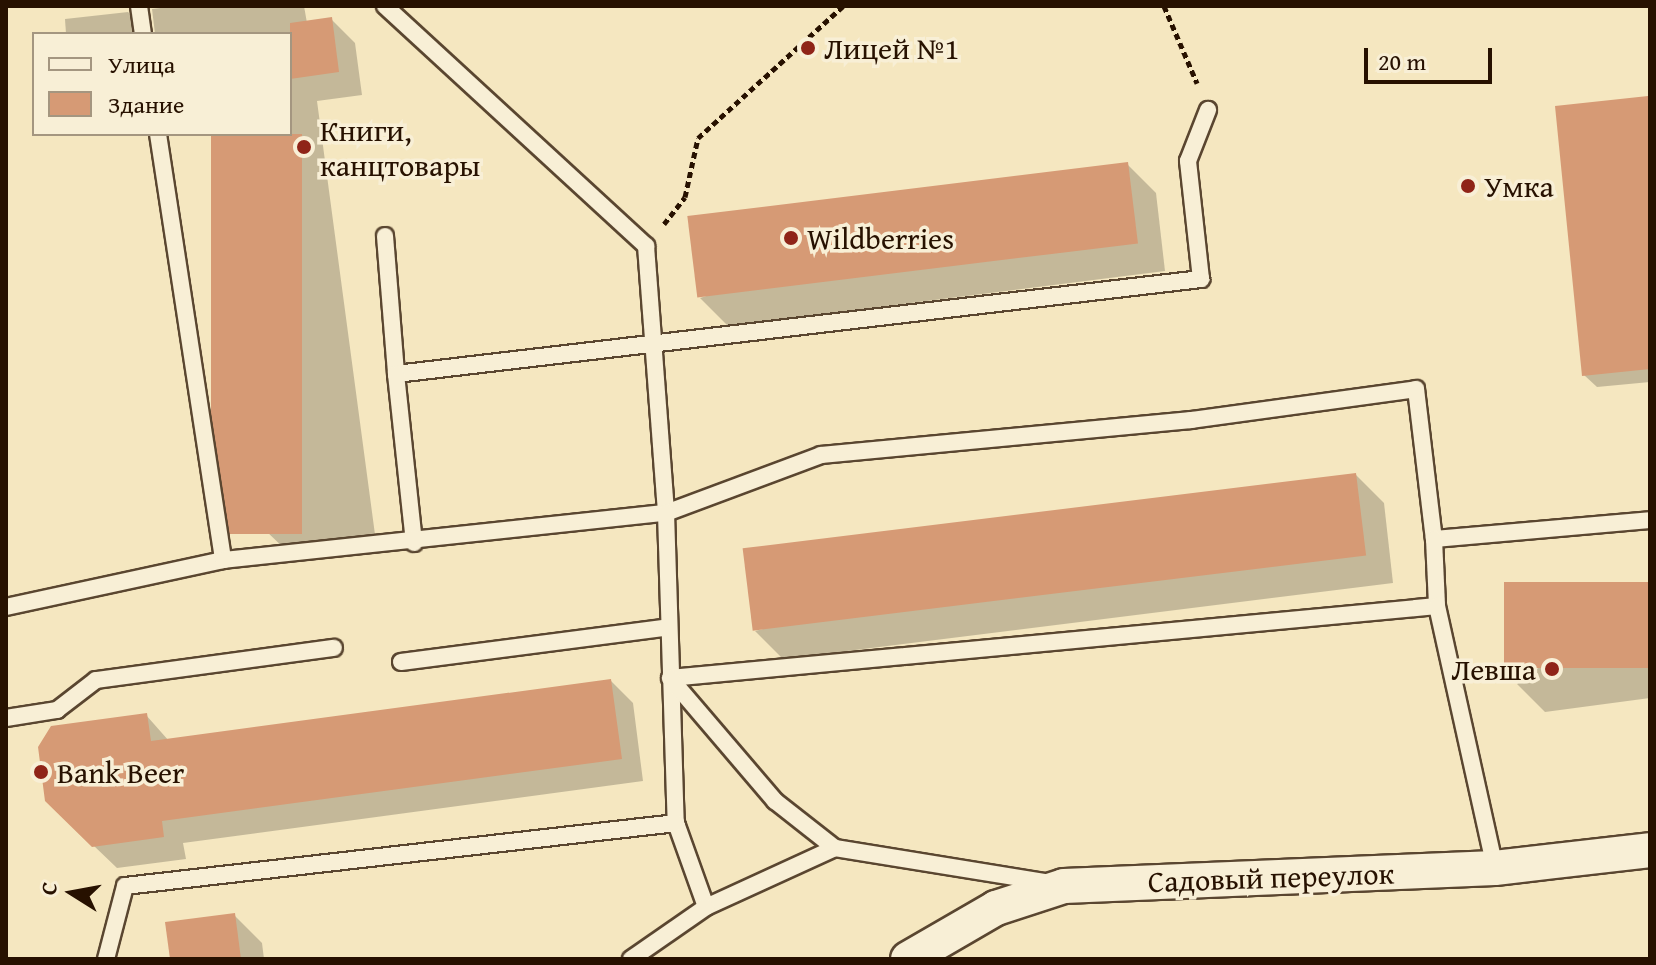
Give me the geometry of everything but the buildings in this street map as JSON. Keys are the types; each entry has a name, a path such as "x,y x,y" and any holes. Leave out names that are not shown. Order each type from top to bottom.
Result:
{"street":[{"name":"Садовый переулок","path":"908,959 996,908 1064,886 1495,868 1650,850"}],"lane":[{"path":"139,6 143,32"},
{"path":"385,6 646,246 656,347 666,513 676,823 706,907"},
{"path":"396,374 656,347 1201,279 1188,161 1208,110"},
{"path":"158,136 223,560"},
{"path":"385,236 414,543"},
{"path":"6,607 223,560 414,543 666,513 821,455 1191,420 1416,389 1434,539 1437,606 1495,868"},
{"path":"1434,539 1650,520"},
{"path":"670,678 1437,606"},
{"path":"401,662 669,627"},
{"path":"6,718 57,710 96,680 334,648"},
{"path":"670,678 775,801 835,848 1064,886"},
{"path":"106,959 125,886 676,823"},
{"path":"631,959 706,907 835,848"}],"path":[{"path":"646,246 685,197 698,138 843,6"},
{"path":"1164,6 1208,110"}],"place":[{"name":"Лицей №1","path":"808,48"},
{"name":"Книги, канцтовары","path":"304,147"},
{"name":"Умка","path":"1468,186"},
{"name":"Wildberries","path":"791,238"},
{"name":"Левша","path":"1552,669"},
{"name":"Bank Beer","path":"41,772"}]}
